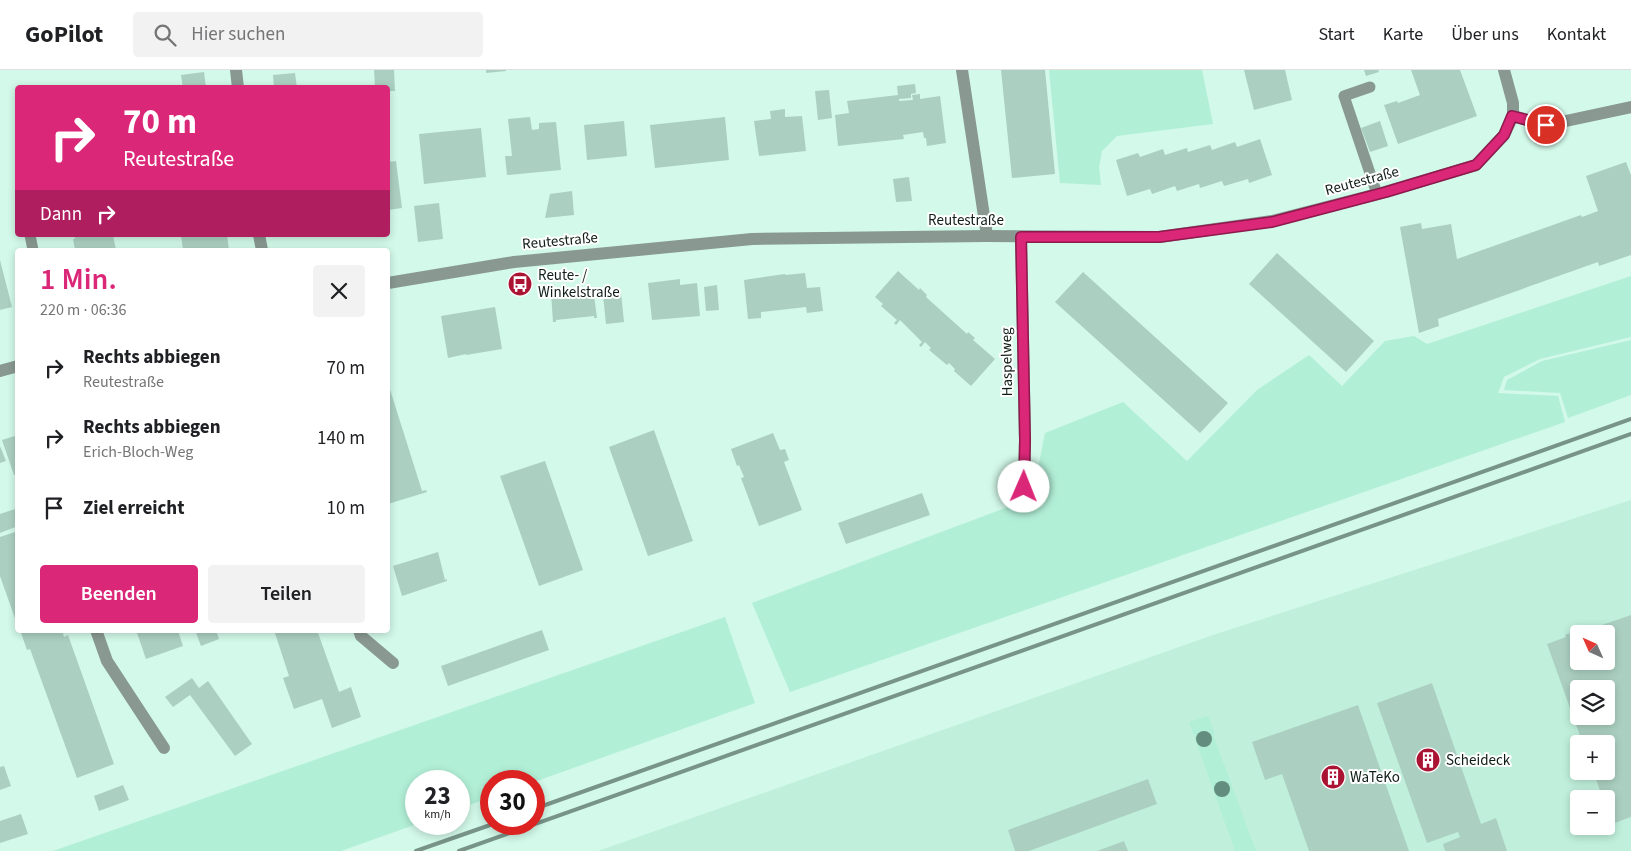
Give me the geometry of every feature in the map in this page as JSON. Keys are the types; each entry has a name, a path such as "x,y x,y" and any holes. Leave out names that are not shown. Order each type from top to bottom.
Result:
{"street":[{"path":"236,70 238,85"},
{"path":"962,70 987,236"},
{"path":"1504,70 1513,103 1512,116 1546,125 1631,107"},
{"name":"Reutestraße","path":"390,284 514,262 752,239 987,236 1159,237 1272,222 1476,165 1504,135 1512,116"},
{"name":"Haspelweg","path":"1021,237 1025,440 1024,487"},
{"path":"0,371 15,370"},
{"path":"97,633 106,661 164,748"},
{"path":"360,633 361,636 393,663"}],"lane":[{"path":"1370,87 1344,96 1376,194"}],"shaded area":[{"path":"1049,70 1202,70 1213,124 1117,136 1102,151 1099,167 1101,185 1060,183"},
{"path":"1631,276 1631,337 1540,359 1504,377 1498,393 1558,396 1565,422 790,692 752,603 1032,498 1045,433 1123,402 1187,461 1257,390 1309,355 1342,386 1385,341 1414,336 1427,344"},
{"path":"1631,340 1631,395 1568,418 1560,393 1504,390 1507,380 1542,361"},
{"path":"1631,500 1631,851 598,851 1216,634"},
{"path":"725,617 755,703 545,778 545,770 480,770 480,801 470,805 470,770 405,770 405,828 341,851 53,851"},
{"path":"1208,716 1256,851 1235,851 1189,722"}],"building":[{"path":"374,70 394,70 395,91 390,91 390,85 375,85"},
{"path":"486,70 506,70 506,71 486,73"},
{"path":"1001,70 1045,70 1055,174 1012,178"},
{"path":"1244,70 1285,70 1292,100 1254,110"},
{"path":"1364,70 1378,70 1379,72 1366,76"},
{"path":"1411,70 1460,70 1477,116 1398,144 1384,105 1397,101 1398,103 1420,95"},
{"path":"204,72 206,85 183,85 181,75"},
{"path":"295,73 297,85 274,85 273,75"},
{"path":"915,84 916,93 911,94 911,98 899,99 899,101 913,100 912,95 920,94 920,99 940,96 946,143 927,146 923,132 903,135 904,139 838,146 835,115 849,113 847,101 898,95 897,86"},
{"path":"829,90 832,118 818,120 815,91"},
{"path":"785,109 785,117 802,116 806,151 759,156 754,121 771,119 770,111"},
{"path":"530,117 532,130 539,129 539,123 556,122 561,170 507,175 505,156 512,156 508,119"},
{"path":"725,117 729,160 655,168 650,125"},
{"path":"624,121 627,156 587,160 584,125"},
{"path":"1380,121 1388,146 1370,152 1361,128"},
{"path":"481,128 486,177 424,184 419,134"},
{"path":"1260,139 1272,175 1249,183 1248,179 1224,186 1222,181 1200,188 1199,184 1177,191 1175,186 1152,194 1150,189 1127,196 1116,160 1138,153 1140,157 1163,149 1165,155 1187,148 1188,152 1210,145 1212,150 1235,142 1237,147"},
{"path":"396,161 402,208 390,210 390,162"},
{"path":"1626,162 1631,175 1631,255 1599,266 1598,262 1438,319 1439,326 1419,333 1400,227 1421,223 1422,229 1451,224 1457,259 1581,215 1582,217 1598,211 1586,176"},
{"path":"909,177 912,201 896,202 893,179"},
{"path":"572,191 574,215 545,218 550,194"},
{"path":"439,203 443,239 418,242 414,206"},
{"path":"74,237 113,237 116,248 75,248 73,239 75,239"},
{"path":"181,237 227,237 229,248 183,248"},
{"path":"1277,253 1374,341 1346,372 1249,284"},
{"path":"0,260 12,307 0,310"},
{"path":"898,271 919,290 920,288 927,295 926,297 967,334 968,332 975,338 973,340 995,359 971,386 954,371 955,369 949,363 947,365 929,350 931,348 925,342 921,347 919,345 922,342 900,320 896,325 894,323 897,320 881,306 883,304 875,297"},
{"path":"1083,272 1228,403 1200,433 1055,302"},
{"path":"805,273 807,288 820,287 823,311 807,313 806,307 761,312 761,318 748,319 744,280"},
{"path":"680,279 680,285 697,283 700,316 652,320 648,283"},
{"path":"717,285 719,310 706,311 704,287"},
{"path":"593,288 597,318 594,318 594,316 556,320 556,322 553,322 551,293 591,290"},
{"path":"621,293 624,322 606,324 603,295"},
{"path":"495,307 502,349 448,358 441,316"},
{"path":"390,389 422,491 426,490 427,492 390,503"},
{"path":"654,430 693,541 648,556 609,447"},
{"path":"773,433 780,450 785,449 789,460 784,462 802,510 759,526 741,478 744,477 739,465 737,466 731,449"},
{"path":"15,436 15,475 14,475 2,440"},
{"path":"0,446 6,461 0,463"},
{"path":"545,461 583,570 539,586 500,476"},
{"path":"922,493 930,515 846,544 838,523"},
{"path":"15,509 15,527 0,533 0,514"},
{"path":"15,532 15,618 0,576 0,537"},
{"path":"438,552 445,580 447,579 447,581 402,596 393,566"},
{"path":"1631,615 1631,817 1615,823 1615,790 1600,790 1596,780 1615,780 1615,735 1580,735 1576,725 1615,725 1615,680 1570,680 1570,708 1547,644 1566,637 1565,635 1569,633 1570,670 1615,670 1615,625 1602,625"},
{"path":"542,630 549,650 448,686 441,666"},
{"path":"21,633 63,633 64,637 68,635 114,764 77,778 30,649 27,650"},
{"path":"137,633 179,633 183,646 146,659"},
{"path":"196,633 217,633 219,639 201,646"},
{"path":"275,633 318,633 339,692 351,687 361,717 332,728 322,699 294,709 283,678 289,676"},
{"path":"192,678 199,688 208,681 252,744 235,756 190,695 173,707 165,697"},
{"name":"Scheideck","path":"1432,683 1481,824 1496,818 1507,851 1445,851 1443,844 1460,837 1458,832 1427,843 1377,703"},
{"name":"WaTeKo","path":"1358,705 1409,851 1309,851 1282,774 1265,780 1252,742"},
{"path":"4,766 11,786 0,790 0,767"},
{"path":"1148,779 1157,804 1029,851 1015,851 1008,830"},
{"path":"123,785 129,800 99,811 94,796"},
{"path":"21,814 28,834 0,843 0,821"},
{"path":"1124,841 1128,851 1097,851"}],"railway":[{"path":"545,805 1631,419"},
{"path":"459,851 1631,434"},
{"path":"416,851 480,829"}],"place":[{"name":"Reute- / Winkelstraße","path":"520,284"},
{"name":"Scheideck","path":"1428,760"},
{"name":"WaTeKo","path":"1333,777"}],"route":[{"path":"1024,487 1025,440 1021,237 1159,237 1272,222 1386,192 1476,165 1504,135 1512,116 1546,125"}]}
